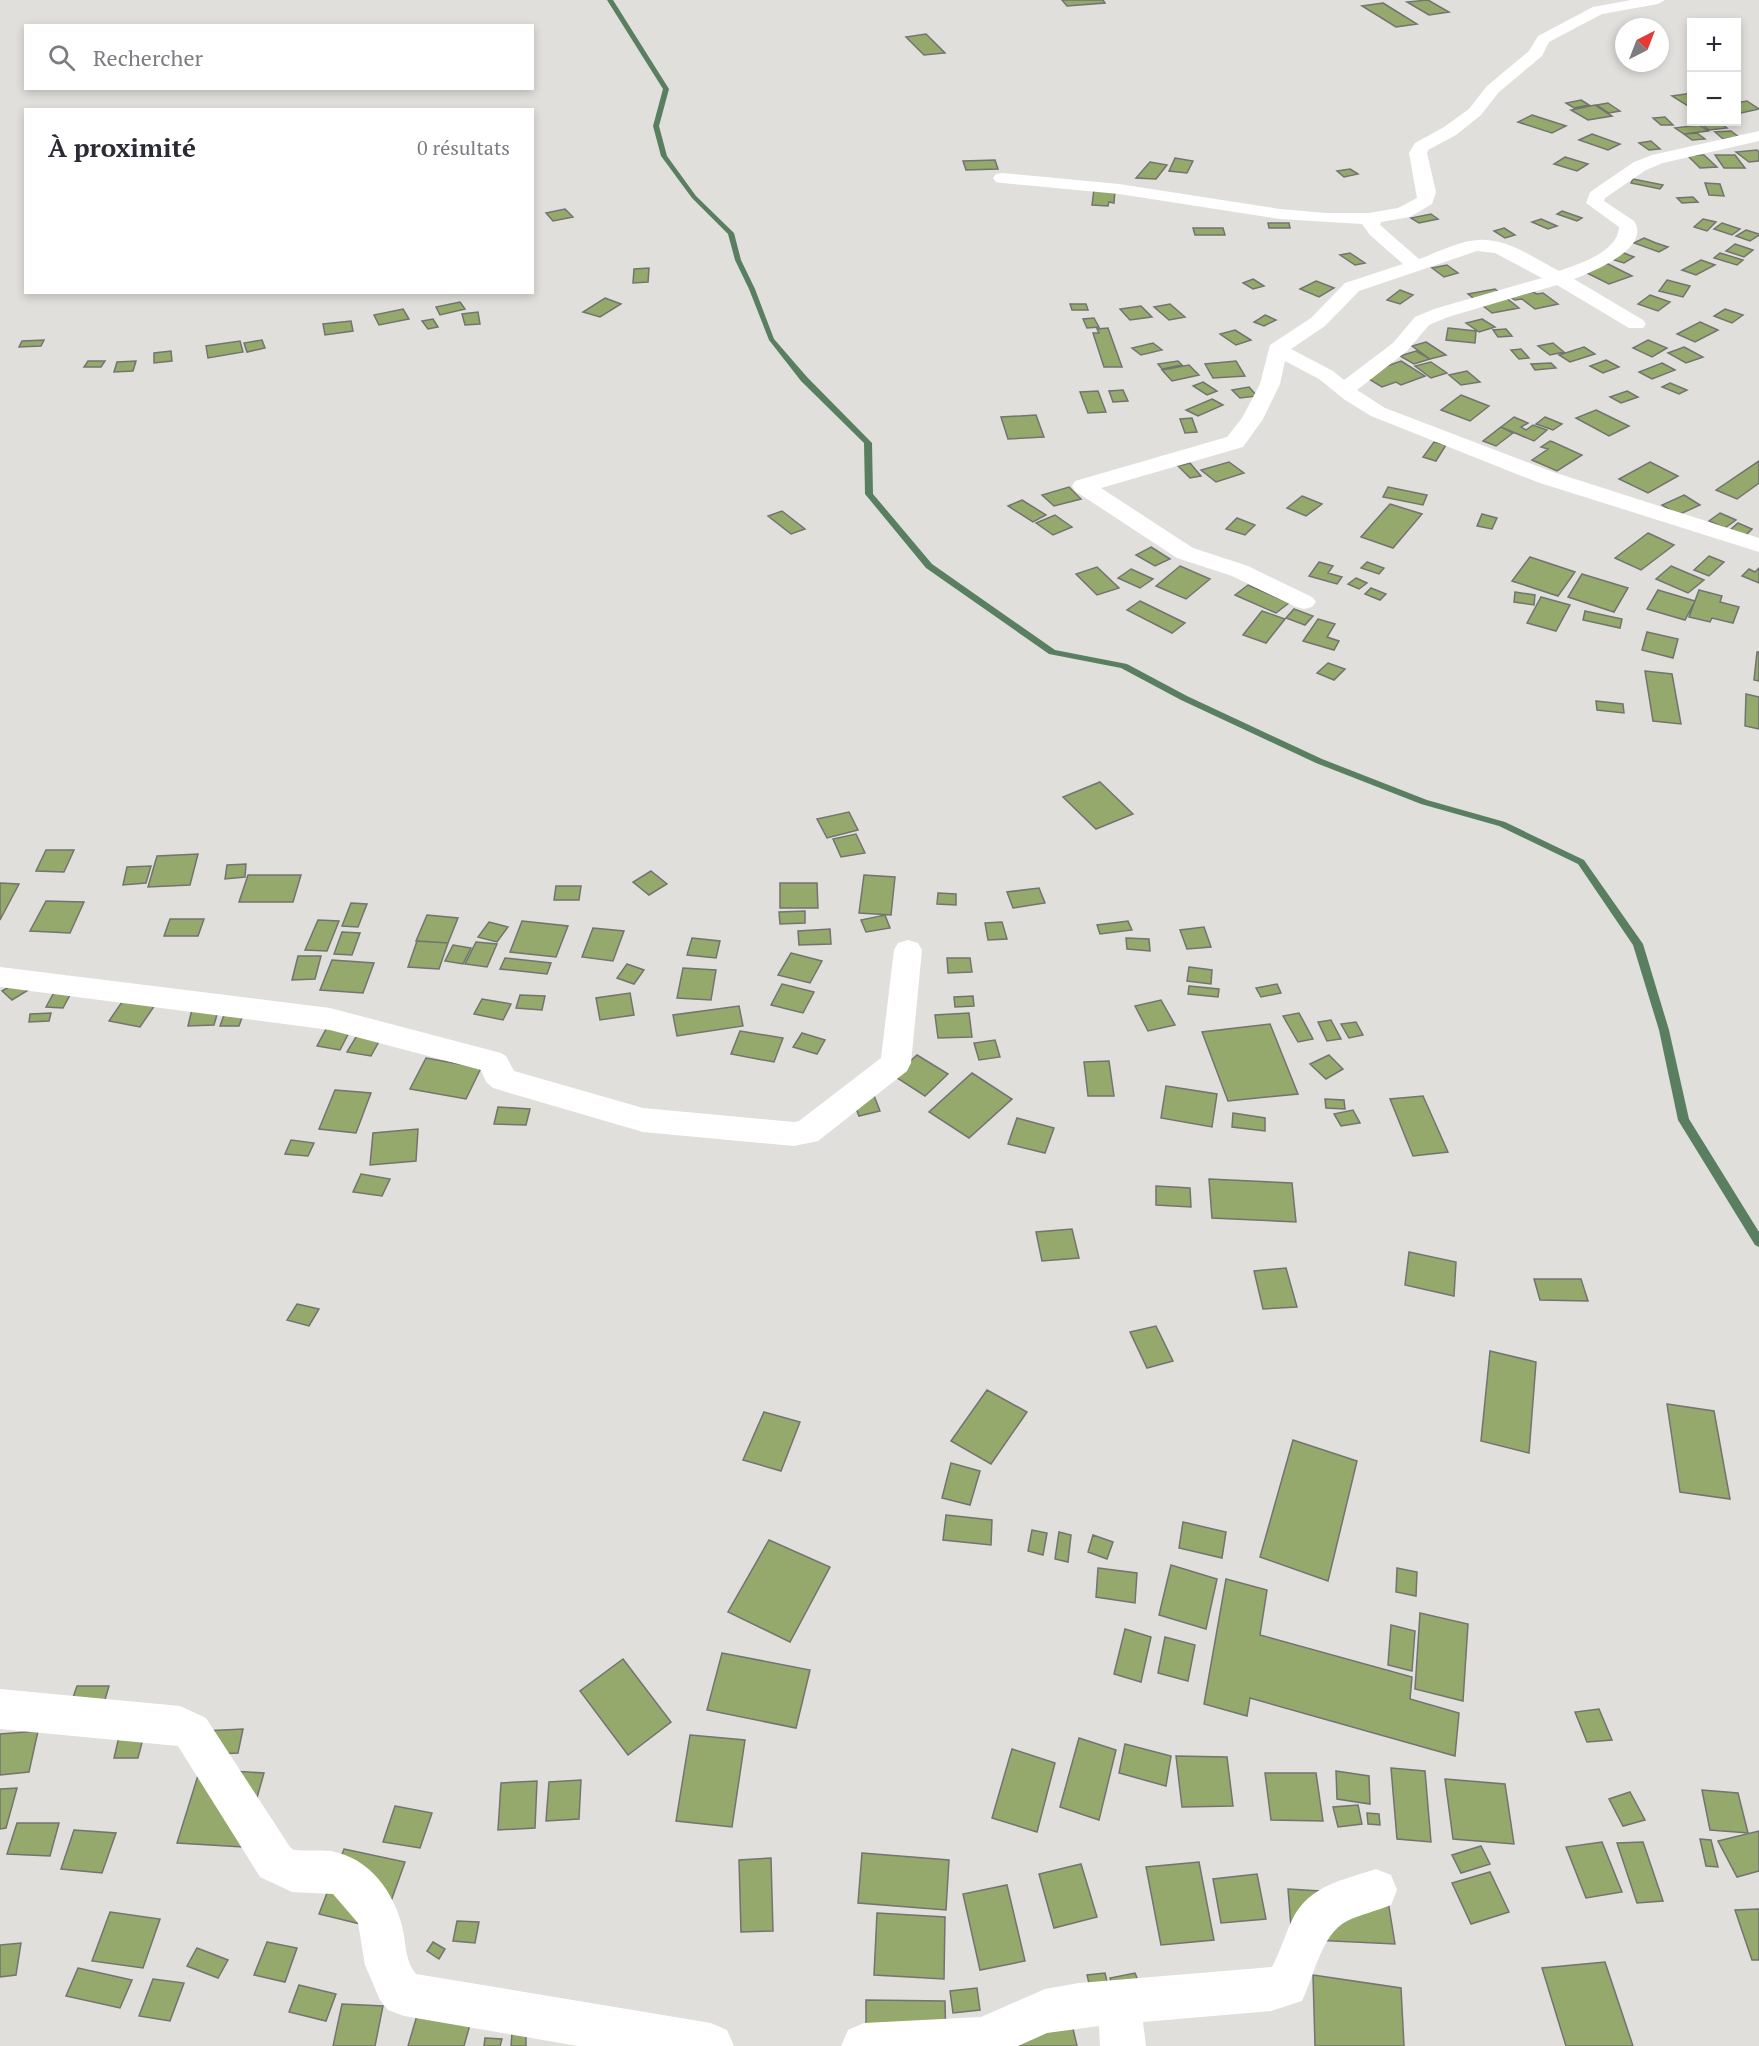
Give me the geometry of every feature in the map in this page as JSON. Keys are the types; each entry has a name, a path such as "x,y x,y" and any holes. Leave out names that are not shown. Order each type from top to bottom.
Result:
{"street":[{"path":"1002,178 1121,189 1278,213 1372,220 1412,211 1426,200 1427,192 1418,153 1421,147 1450,131 1475,112 1493,89 1536,53 1543,39 1598,10 1658,0"},
{"path":"1344,389 1400,347 1422,321 1441,313 1559,279 1606,257 1622,245 1628,237 1628,225 1595,203 1596,196 1640,166 1658,159 1759,136"},
{"path":"1372,220 1371,226 1415,266"},
{"path":"1304,602 1240,571 1185,553 1083,486 1235,442 1252,418 1270,384 1277,349 1318,322 1352,287 1475,246 1487,245 1502,249 1636,324"},
{"path":"1277,349 1326,375 1363,404 1378,412 1545,477 1759,545"},
{"path":"0,977 126,992 294,1017 330,1018 490,1061 495,1064 497,1074 504,1080 643,1120 794,1134 807,1132 896,1063 908,950"},
{"path":"0,1709 180,1726 192,1732 275,1862 291,1872 334,1874 349,1879 376,1912 390,1976 404,1994 711,2046"},
{"path":"864,2046 982,2039 1045,2011 1119,2001 1271,1989 1286,1985 1294,1971 1308,1933 1328,1908 1376,1890"},
{"path":"1119,2001 1123,2046"}],"building":[{"path":"1062,0 1103,0 1105,3 1067,6"},
{"path":"1428,0 1449,12 1429,15 1407,2"},
{"path":"1383,3 1417,24 1396,27 1362,6"},
{"path":"926,34 945,53 924,55 906,37"},
{"path":"1687,94 1687,105 1672,96"},
{"path":"1581,100 1589,105 1574,108 1566,103"},
{"path":"1747,101 1759,109 1741,113 1741,102"},
{"path":"1608,103 1620,111 1609,113 1597,105"},
{"path":"1595,105 1612,116 1588,120 1571,110"},
{"path":"1532,115 1566,126 1552,133 1518,122"},
{"path":"1665,117 1673,125 1661,125 1653,118"},
{"path":"1700,126 1708,131 1684,134 1675,128"},
{"path":"1704,126 1727,128 1709,130"},
{"path":"1731,131 1739,137 1723,139 1715,132"},
{"path":"1697,133 1705,139 1692,140 1684,134"},
{"path":"1592,134 1620,144 1608,150 1579,140"},
{"path":"1651,141 1660,149 1649,150 1639,143"},
{"path":"1757,150 1759,161 1749,162 1736,152"},
{"path":"1687,155 1704,155 1717,167 1700,168"},
{"path":"1715,155 1735,155 1745,168 1724,168"},
{"path":"1565,157 1588,164 1577,171 1554,164"},
{"path":"1175,158 1193,161 1187,173 1169,171"},
{"path":"995,160 998,169 966,170 963,161"},
{"path":"1150,162 1167,165 1156,179 1136,178"},
{"path":"1350,169 1358,174 1344,177 1337,171"},
{"path":"1633,179 1663,185 1660,189 1631,183"},
{"path":"1705,183 1720,184 1724,196 1709,195"},
{"path":"1094,189 1115,190 1114,203 1109,202 1108,206 1092,205"},
{"path":"1693,197 1698,202 1682,203 1677,198"},
{"path":"565,209 573,217 553,221 546,213"},
{"path":"1562,211 1582,218 1577,221 1557,214"},
{"path":"1431,214 1438,219 1419,223 1411,218"},
{"path":"1541,219 1557,226 1548,229 1532,222"},
{"path":"1703,219 1716,222 1707,231 1694,227"},
{"path":"1268,223 1289,223 1290,228 1269,228"},
{"path":"1722,223 1740,229 1732,235 1714,229"},
{"path":"1193,228 1223,228 1225,235 1195,235"},
{"path":"1504,228 1515,235 1505,238 1494,231"},
{"path":"1746,230 1759,235 1750,241 1736,236"},
{"path":"1644,238 1668,247 1659,252 1634,243"},
{"path":"1735,244 1753,250 1744,257 1726,251"},
{"path":"1619,251 1634,257 1624,263 1608,258"},
{"path":"1350,253 1365,263 1355,265 1340,255"},
{"path":"1720,253 1743,260 1737,265 1714,258"},
{"path":"1701,260 1715,265 1696,275 1682,270"},
{"path":"1604,262 1632,276 1609,284 1581,270"},
{"path":"1447,265 1458,273 1444,277 1432,268"},
{"path":"649,268 648,282 633,283 634,269"},
{"path":"1253,279 1264,286 1253,289 1243,283"},
{"path":"1667,280 1690,286 1683,297 1659,291"},
{"path":"1316,281 1334,288 1319,297 1300,289"},
{"path":"1495,289 1519,308 1492,313 1468,294"},
{"path":"1400,290 1413,295 1400,304 1387,300"},
{"path":"1533,292 1543,293 1558,304 1535,309 1522,299 1515,300 1510,297"},
{"path":"1650,295 1670,302 1658,311 1638,304"},
{"path":"605,298 621,304 600,317 583,312"},
{"path":"460,302 465,309 440,315 436,307"},
{"path":"1070,304 1086,304 1088,310 1072,310"},
{"path":"1170,304 1185,317 1169,320 1154,307"},
{"path":"1141,306 1152,317 1130,320 1120,309"},
{"path":"403,309 409,319 379,325 374,315"},
{"path":"1725,309 1743,315 1732,323 1714,316"},
{"path":"478,312 480,324 465,325 462,314"},
{"path":"1265,315 1276,320 1264,326 1254,322"},
{"path":"1094,318 1099,327 1087,328 1083,319"},
{"path":"433,319 438,327 428,329 422,321"},
{"path":"1482,319 1495,327 1479,332 1466,323"},
{"path":"351,321 353,331 325,335 323,324"},
{"path":"1700,322 1718,330 1695,342 1677,334"},
{"path":"1108,328 1122,367 1104,367 1093,333 1099,333 1097,329"},
{"path":"1448,328 1476,331 1475,343 1446,340"},
{"path":"1506,329 1512,336 1498,337 1493,330"},
{"path":"1235,330 1251,340 1236,345 1220,334"},
{"path":"44,340 41,346 19,347 22,341"},
{"path":"262,340 265,348 247,352 244,343"},
{"path":"1648,340 1667,348 1652,357 1633,348"},
{"path":"240,341 243,352 208,358 206,346"},
{"path":"1426,342 1446,355 1430,359 1412,346"},
{"path":"1153,343 1162,350 1141,355 1132,348"},
{"path":"1553,343 1564,352 1550,355 1538,346"},
{"path":"1584,347 1595,354 1570,362 1559,355"},
{"path":"1684,347 1703,357 1686,363 1668,353"},
{"path":"1521,349 1529,358 1519,359 1511,350"},
{"path":"171,351 172,361 154,363 154,353"},
{"path":"1416,351 1430,359 1414,364 1400,356"},
{"path":"1606,360 1619,367 1603,373 1590,366"},
{"path":"88,361 105,361 101,367 84,367"},
{"path":"136,361 133,371 114,372 117,362"},
{"path":"1178,361 1182,365 1162,369 1158,364"},
{"path":"1236,361 1245,376 1213,378 1205,364"},
{"path":"1401,361 1425,376 1401,385 1396,382 1382,387 1362,375"},
{"path":"1431,362 1447,373 1431,378 1415,366"},
{"path":"1551,363 1556,368 1535,370 1531,364"},
{"path":"1662,363 1675,370 1652,379 1639,372"},
{"path":"1189,365 1199,375 1172,381 1162,370"},
{"path":"1467,371 1480,382 1461,385 1449,375"},
{"path":"1203,382 1217,391 1207,395 1193,386"},
{"path":"1670,383 1687,390 1679,394 1662,387"},
{"path":"1249,387 1257,396 1240,398 1232,390"},
{"path":"1123,390 1128,401 1113,402 1109,391"},
{"path":"1098,391 1106,412 1088,413 1080,392"},
{"path":"1627,391 1638,397 1621,403 1610,397"},
{"path":"1461,395 1489,406 1470,421 1441,410"},
{"path":"1212,399 1223,405 1198,416 1186,410"},
{"path":"1596,410 1629,426 1609,436 1576,418"},
{"path":"1036,415 1044,437 1008,439 1001,417"},
{"path":"1514,417 1528,423 1521,427 1526,430 1533,425 1547,430 1534,441 1501,427"},
{"path":"1545,417 1562,424 1553,430 1536,424"},
{"path":"1192,418 1197,432 1185,433 1180,419"},
{"path":"1501,427 1513,433 1496,446 1483,441"},
{"path":"1550,441 1582,455 1557,471 1532,460 1548,449 1541,447"},
{"path":"1434,442 1446,445 1436,461 1423,457"},
{"path":"1759,461 1759,483 1737,499 1716,490"},
{"path":"1229,462 1244,473 1216,482 1201,470"},
{"path":"1650,462 1678,476 1648,493 1619,479"},
{"path":"1190,463 1201,476 1190,478 1178,466"},
{"path":"1069,487 1081,499 1054,506 1042,495"},
{"path":"1388,487 1427,495 1423,505 1383,497"},
{"path":"1684,495 1700,505 1678,515 1662,505"},
{"path":"1302,496 1322,504 1306,516 1287,508"},
{"path":"1022,500 1046,515 1033,522 1008,506"},
{"path":"1390,504 1422,514 1393,548 1361,537"},
{"path":"782,511 805,529 791,534 768,516"},
{"path":"1720,513 1736,520 1725,528 1709,521"},
{"path":"1482,514 1497,518 1492,529 1477,526"},
{"path":"1055,515 1072,527 1053,535 1036,523"},
{"path":"1237,518 1255,525 1245,535 1226,529"},
{"path":"1738,523 1752,529 1745,536 1730,530"},
{"path":"1648,533 1674,545 1641,570 1615,558"},
{"path":"1151,547 1170,559 1155,566 1136,555"},
{"path":"1709,556 1724,562 1709,576 1694,570"},
{"path":"1530,557 1575,572 1558,596 1512,581"},
{"path":"1319,562 1333,566 1328,573 1342,577 1337,584 1309,576"},
{"path":"1367,562 1384,568 1379,574 1361,568"},
{"path":"1180,566 1210,579 1186,599 1156,586"},
{"path":"1671,566 1704,580 1688,593 1656,579"},
{"path":"1097,567 1119,588 1097,595 1076,574"},
{"path":"1759,568 1759,583 1742,576 1749,569 1755,572"},
{"path":"1131,569 1153,579 1140,588 1118,578"},
{"path":"1582,574 1628,588 1614,612 1568,597"},
{"path":"1356,578 1367,583 1359,589 1348,584"},
{"path":"1248,585 1289,603 1276,613 1235,595"},
{"path":"1371,588 1386,594 1380,600 1365,594"},
{"path":"1658,590 1695,601 1685,620 1647,609"},
{"path":"1699,590 1722,596 1720,602 1739,607 1733,623 1712,618 1710,622 1689,617"},
{"path":"1515,592 1535,595 1534,605 1514,602"},
{"path":"1541,597 1570,605 1556,631 1527,623"},
{"path":"1140,601 1185,623 1172,633 1127,610"},
{"path":"1294,609 1313,616 1305,625 1286,618"},
{"path":"1262,611 1285,619 1266,643 1243,635"},
{"path":"1585,611 1622,619 1620,628 1583,620"},
{"path":"1318,619 1335,624 1327,637 1339,641 1334,650 1303,641"},
{"path":"1647,632 1678,639 1673,658 1642,650"},
{"path":"1757,652 1759,652 1759,681 1754,680"},
{"path":"1328,663 1345,669 1334,680 1317,673"},
{"path":"1645,671 1672,674 1681,724 1653,721"},
{"path":"1746,694 1759,697 1759,729 1745,726"},
{"path":"1596,701 1623,704 1624,713 1597,710"},
{"path":"1100,782 1133,814 1096,829 1063,797"},
{"path":"849,812 858,830 827,838 817,819"},
{"path":"856,834 865,853 841,857 833,839"},
{"path":"46,850 74,850 64,872 36,871"},
{"path":"198,854 190,885 148,887 157,856"},
{"path":"246,864 245,877 225,879 227,865"},
{"path":"151,866 146,883 123,885 127,867"},
{"path":"651,871 667,884 649,895 633,882"},
{"path":"248,875 301,875 293,902 239,902"},
{"path":"864,875 895,877 891,915 859,913"},
{"path":"0,883 19,884 0,920"},
{"path":"780,883 817,883 818,908 780,908"},
{"path":"556,886 581,886 579,900 554,900"},
{"path":"1039,888 1045,903 1013,908 1007,892"},
{"path":"938,893 956,894 956,905 937,904"},
{"path":"46,901 84,902 70,933 30,931"},
{"path":"351,903 367,904 358,927 342,926"},
{"path":"805,911 805,923 780,924 779,912"},
{"path":"427,915 458,918 448,943 416,941"},
{"path":"885,915 890,928 866,932 861,920"},
{"path":"170,919 204,919 198,936 164,936"},
{"path":"318,920 339,921 327,951 305,950"},
{"path":"522,921 568,926 556,957 510,952"},
{"path":"1128,921 1132,930 1100,934 1097,925"},
{"path":"489,922 508,927 497,942 478,937"},
{"path":"1002,922 1007,939 988,940 985,923"},
{"path":"1204,927 1211,947 1187,949 1180,930"},
{"path":"593,928 624,931 613,961 582,957"},
{"path":"830,929 831,944 799,945 798,931"},
{"path":"342,932 360,933 352,955 334,954"},
{"path":"692,938 720,941 716,958 687,955"},
{"path":"1126,938 1149,939 1150,951 1127,949"},
{"path":"417,941 448,943 439,969 408,967"},
{"path":"476,942 497,944 487,967 465,964"},
{"path":"453,945 471,948 463,964 445,961"},
{"path":"791,953 822,961 810,983 778,975"},
{"path":"298,956 321,956 315,979 292,980"},
{"path":"505,958 551,963 547,974 500,969"},
{"path":"947,958 970,958 972,972 948,973"},
{"path":"332,960 374,963 363,993 320,990"},
{"path":"627,964 644,970 634,984 617,978"},
{"path":"1189,967 1212,970 1211,984 1187,981"},
{"path":"683,968 716,970 711,1000 677,998"},
{"path":"29,975 38,984 12,1000 2,991"},
{"path":"63,976 79,978 63,1008 46,1007"},
{"path":"782,984 814,992 803,1013 771,1005"},
{"path":"1277,984 1281,993 1261,997 1256,988"},
{"path":"1189,986 1219,989 1218,997 1188,994"},
{"path":"630,993 634,1015 600,1020 596,998"},
{"path":"520,995 545,996 542,1010 516,1008"},
{"path":"973,996 974,1006 955,1007 954,997"},
{"path":"124,999 155,1005 140,1027 109,1021"},
{"path":"482,999 511,1004 503,1020 474,1014"},
{"path":"1161,1000 1175,1025 1148,1031 1135,1006"},
{"path":"229,1001 248,1001 239,1026 220,1026"},
{"path":"220,1004 214,1025 188,1026 193,1005"},
{"path":"739,1006 743,1026 677,1036 673,1015"},
{"path":"51,1013 49,1021 29,1022 30,1014"},
{"path":"969,1013 972,1037 938,1038 935,1015"},
{"path":"1299,1013 1313,1039 1298,1042 1283,1016"},
{"path":"333,1016 356,1019 340,1050 317,1046"},
{"path":"1331,1020 1341,1039 1327,1041 1318,1022"},
{"path":"1356,1022 1363,1035 1349,1038 1341,1024"},
{"path":"1270,1024 1298,1094 1228,1101 1202,1032"},
{"path":"740,1031 783,1038 774,1062 731,1054"},
{"path":"359,1032 382,1036 371,1056 347,1052"},
{"path":"802,1033 825,1040 817,1054 793,1047"},
{"path":"995,1040 1000,1057 979,1060 974,1043"},
{"path":"917,1055 948,1074 925,1096 894,1076"},
{"path":"1329,1055 1343,1069 1326,1079 1310,1064"},
{"path":"426,1058 481,1068 466,1099 410,1089"},
{"path":"1109,1061 1114,1096 1088,1096 1084,1062"},
{"path":"972,1073 1012,1099 969,1138 929,1112"},
{"path":"1166,1086 1217,1094 1212,1127 1161,1118"},
{"path":"871,1088 880,1111 859,1116 850,1093"},
{"path":"335,1090 371,1093 356,1133 319,1129"},
{"path":"1423,1096 1448,1152 1413,1156 1390,1099"},
{"path":"1325,1099 1344,1100 1345,1109 1326,1108"},
{"path":"498,1107 530,1109 526,1125 494,1124"},
{"path":"1353,1110 1360,1123 1341,1126 1334,1114"},
{"path":"1233,1113 1265,1118 1265,1131 1232,1127"},
{"path":"1017,1118 1054,1128 1045,1153 1008,1144"},
{"path":"418,1129 416,1161 370,1165 373,1133"},
{"path":"291,1140 314,1143 308,1156 285,1154"},
{"path":"361,1174 390,1179 382,1196 353,1192"},
{"path":"1209,1179 1292,1183 1296,1222 1212,1218"},
{"path":"1156,1186 1190,1188 1191,1207 1156,1205"},
{"path":"1072,1229 1079,1258 1042,1261 1036,1232"},
{"path":"1409,1252 1456,1262 1454,1296 1405,1285"},
{"path":"1286,1268 1297,1307 1263,1309 1254,1271"},
{"path":"1534,1279 1581,1279 1588,1301 1540,1300"},
{"path":"297,1304 319,1309 309,1326 287,1320"},
{"path":"1156,1326 1173,1361 1147,1368 1130,1332"},
{"path":"1490,1351 1536,1362 1529,1453 1481,1441"},
{"path":"987,1390 1027,1412 991,1464 951,1441"},
{"path":"1667,1404 1714,1411 1730,1499 1680,1492"},
{"path":"764,1412 800,1422 781,1471 743,1460"},
{"path":"1293,1440 1357,1461 1328,1581 1260,1557"},
{"path":"951,1463 980,1471 970,1505 942,1498"},
{"path":"946,1515 992,1520 991,1545 943,1540"},
{"path":"1183,1522 1226,1532 1222,1558 1179,1548"},
{"path":"1032,1530 1047,1533 1043,1555 1028,1551"},
{"path":"1059,1532 1071,1535 1068,1562 1055,1559"},
{"path":"1093,1535 1113,1542 1107,1559 1088,1552"},
{"path":"769,1540 830,1567 790,1642 728,1612"},
{"path":"1171,1565 1217,1579 1206,1629 1159,1615"},
{"path":"1098,1568 1137,1573 1135,1603 1096,1597"},
{"path":"1397,1568 1417,1572 1416,1596 1396,1592"},
{"path":"1226,1579 1267,1590 1260,1635 1412,1677 1410,1699 1459,1713 1455,1756 1250,1698 1247,1716 1204,1704"},
{"path":"1420,1613 1468,1624 1463,1701 1415,1689"},
{"path":"1391,1625 1415,1631 1412,1671 1388,1665"},
{"path":"1125,1629 1151,1637 1141,1682 1114,1674"},
{"path":"1165,1637 1195,1645 1188,1681 1158,1673"},
{"path":"722,1653 810,1670 796,1728 707,1710"},
{"path":"623,1659 671,1722 628,1755 580,1691"},
{"path":"77,1686 109,1686 104,1703 71,1703"},
{"path":"1599,1709 1612,1740 1587,1742 1575,1712"},
{"path":"146,1727 138,1758 114,1758 121,1728"},
{"path":"243,1729 238,1753 197,1755 202,1731"},
{"path":"38,1731 29,1772 0,1775 0,1734"},
{"path":"690,1735 745,1740 732,1827 676,1821"},
{"path":"1079,1738 1116,1750 1099,1820 1060,1807"},
{"path":"1125,1744 1171,1756 1166,1786 1119,1773"},
{"path":"1012,1749 1055,1763 1037,1832 992,1818"},
{"path":"1176,1756 1227,1757 1233,1806 1182,1807"},
{"path":"1391,1768 1425,1771 1431,1842 1397,1839"},
{"path":"200,1769 264,1773 243,1847 177,1843"},
{"path":"1336,1771 1369,1776 1370,1804 1337,1799"},
{"path":"1265,1773 1316,1773 1323,1821 1271,1820"},
{"path":"1445,1779 1505,1784 1514,1844 1453,1839"},
{"path":"581,1780 579,1819 546,1821 549,1782"},
{"path":"537,1781 535,1828 498,1830 501,1783"},
{"path":"17,1788 6,1828 0,1829 0,1789"},
{"path":"1702,1790 1738,1793 1748,1833 1710,1830"},
{"path":"1630,1792 1645,1820 1623,1826 1609,1799"},
{"path":"1358,1805 1362,1824 1338,1827 1333,1807"},
{"path":"395,1806 432,1813 420,1848 383,1842"},
{"path":"1367,1813 1379,1814 1380,1825 1368,1824"},
{"path":"17,1823 59,1823 50,1856 7,1854"},
{"path":"74,1830 116,1833 102,1873 61,1869"},
{"path":"1759,1831 1759,1871 1737,1877 1718,1841"},
{"path":"1700,1839 1711,1840 1718,1867 1706,1866"},
{"path":"1602,1842 1622,1892 1586,1898 1566,1847"},
{"path":"1643,1842 1663,1901 1637,1903 1617,1843"},
{"path":"1481,1846 1490,1864 1461,1873 1452,1855"},
{"path":"344,1849 405,1862 381,1929 319,1914"},
{"path":"862,1853 949,1860 946,1910 858,1903"},
{"path":"771,1858 773,1931 741,1932 739,1860"},
{"path":"1199,1862 1214,1940 1161,1945 1146,1867"},
{"path":"1081,1864 1097,1917 1054,1928 1039,1874"},
{"path":"1490,1872 1509,1912 1471,1924 1452,1883"},
{"path":"1257,1874 1266,1919 1221,1923 1213,1879"},
{"path":"1007,1885 1025,1961 980,1970 963,1894"},
{"path":"1288,1889 1387,1895 1395,1944 1292,1939"},
{"path":"1759,1909 1759,1960 1752,1960 1735,1910"},
{"path":"110,1912 160,1919 143,1968 92,1961"},
{"path":"877,1913 945,1917 944,1979 874,1975"},
{"path":"457,1921 479,1922 475,1943 453,1941"},
{"path":"267,1942 297,1948 285,1982 254,1975"},
{"path":"433,1942 445,1949 439,1959 427,1951"},
{"path":"21,1943 16,1975 0,1977 0,1945"},
{"path":"197,1948 228,1960 218,1978 187,1966"},
{"path":"1605,1962 1633,2046 1566,2046 1542,1968"},
{"path":"78,1968 132,1980 120,2008 66,1996"},
{"path":"1105,1973 1109,1990 1091,1992 1087,1975"},
{"path":"1135,1973 1139,1983 1113,1989 1110,1978"},
{"path":"1313,1975 1401,1988 1404,2046 1315,2046"},
{"path":"153,1979 184,1983 170,2021 139,2016"},
{"path":"299,1985 336,1994 326,2021 289,2012"},
{"path":"977,1988 980,2010 953,2013 950,1991"},
{"path":"866,2000 945,2001 946,2046 866,2046"},
{"path":"1067,2003 1077,2046 1004,2046"},
{"path":"342,2004 383,2006 375,2046 333,2046"},
{"path":"418,2012 471,2021 464,2046 408,2046"},
{"path":"526,2032 526,2046 511,2046 512,2033"},
{"path":"485,2038 502,2039 500,2046 484,2046"}],"waterway":[{"path":"610,0 666,89 656,126 664,156 694,197 731,233 738,260 771,339 804,379 868,443 869,494 929,566 1052,652 1124,666 1184,698 1319,761 1424,802 1502,824 1581,862 1638,944 1664,1030 1684,1120 1759,1242"}]}
